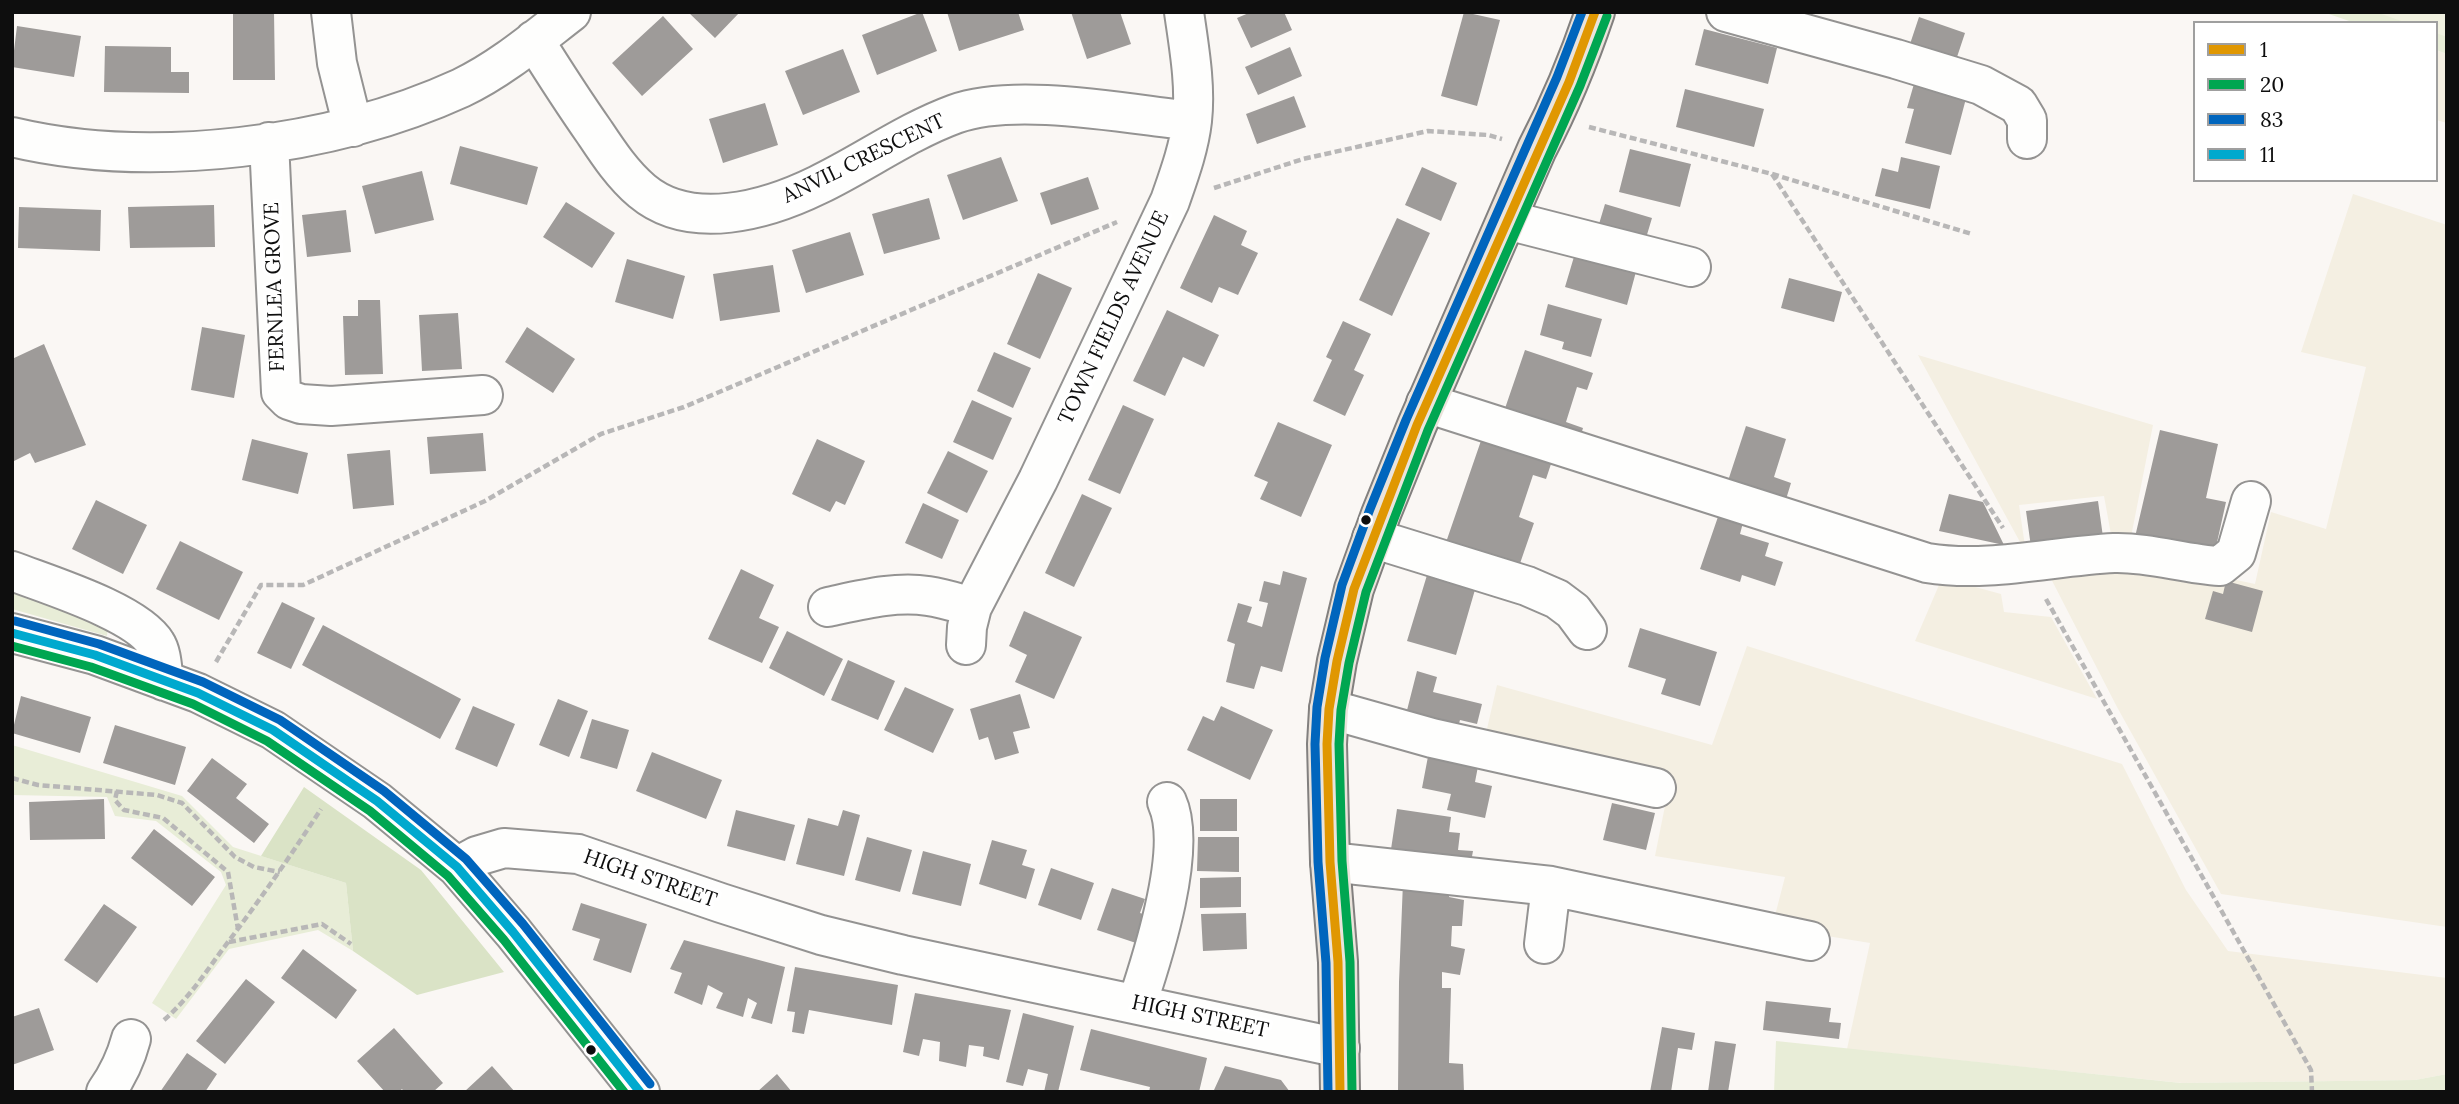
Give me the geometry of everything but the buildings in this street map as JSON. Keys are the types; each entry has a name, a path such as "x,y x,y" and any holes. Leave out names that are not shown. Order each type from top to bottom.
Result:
{"main road":[{"path":"1340,1092 1338,962 1330,862 1327,744 1329,709 1337,661 1354,589 1426,403 1582,51 1595,12"}],"street":[{"path":"331,12 337,64 353,127"},
{"path":"12,137 98,152 170,152 269,142 353,127 404,111 463,87 502,64 571,12"},
{"name":"TOWN FIELDS AVENUE","path":"966,645 972,607 1038,480 1170,201 1183,164 1192,121 1191,71 1184,12"},
{"path":"1726,12 1896,59 1981,86 2018,105 2027,120 2027,139"},
{"name":"ANVIL CRESCENT","path":"534,40 564,89 626,174 643,192 667,206 699,214 730,213 774,204 818,185 912,133 957,113 1003,105 1063,106 1192,121"},
{"name":"FERNLEA GROVE","path":"269,142 281,392 289,400 301,404 331,406 484,395"},
{"path":"1507,220 1690,267"},
{"path":"1426,403 1927,563 1955,567 2115,553 2149,554 2220,566 2236,553 2251,500"},
{"path":"1372,538 1527,586 1557,598 1573,611 1587,630"},
{"path":"12,572 80,597 142,627 157,645 181,687"},
{"path":"828,607 908,594 929,596 972,607"},
{"path":"12,633 95,655 181,687 273,730 343,776 399,818 457,867 513,932 640,1092"},
{"path":"1329,709 1432,738 1656,788"},
{"path":"1137,1004 1156,946 1166,903 1174,835 1173,815 1167,802"},
{"name":"HIGH STREET","path":"457,867 477,856 504,848 578,854 821,935 1340,1048"},
{"path":"1330,862 1550,886 1810,941"},
{"path":"1544,944 1550,886"},
{"path":"106,1092 120,1069 131,1039"}],"path":[{"path":"181,687 261,585 303,585 485,501 601,435 684,407 1170,201 1303,159 1429,131 1488,135 1545,134 1772,174 1972,234"},
{"path":"1772,174 2024,562 2311,1070 2312,1092"},
{"path":"131,1039 157,1026 180,1006 280,872 343,776"},
{"path":"12,778 38,785 157,795 182,803 235,857 254,867 280,872"},
{"path":"117,791 115,800 124,810 163,818 228,872 238,929"},
{"path":"228,943 322,924 352,944"}],"shaded area":[{"path":"2438,51 2447,54 2447,123 2438,121"},
{"path":"2353,194 2447,225 2447,927 2221,894 2117,707 2046,569 2171,566 2255,584 2271,512 2326,529 2366,367 2301,352"},
{"path":"1918,355 2153,425 2131,537 2112,540 2104,496 2019,505 2026,553"},
{"path":"1942,578 2001,594 2004,612 2051,617 2097,699 1915,641"},
{"path":"1747,646 2122,764 2186,890 2228,951 2447,978 2447,1074 2415,1080 2182,1083 1847,1049 1870,943 1772,927 1785,877 1655,856 1669,786 1484,742 1497,685 1712,745"}],"green space":[{"path":"2323,12 2447,12 2447,54 2438,51 2438,21 2349,21"},
{"path":"2376,12 2447,12 2447,37 2438,34 2438,21 2401,21"},
{"path":"12,591 108,625 107,636 12,609"},
{"path":"12,745 182,796 233,847 346,883 353,951 318,930 229,949 176,1019 152,1003 226,885 221,872 156,821 115,816 107,797 12,795"},
{"path":"304,787 421,870 504,972 417,995 353,951 346,883 261,856"},
{"path":"1776,1041 2181,1083 2415,1080 2447,1074 2447,1092 1774,1092"}],"transit line":[{"name":"83","path":"1328,1092 1326,963 1318,862 1315,744 1317,707 1325,658 1342,585 1406,420 1557,77 1582,12"},
{"name":"1","path":"1340,1092 1338,962 1330,862 1327,744 1329,709 1337,661 1354,589 1417,425 1569,82 1595,12"},
{"name":"20","path":"1352,1092 1350,962 1342,861 1339,744 1341,710 1349,663 1366,592 1428,430 1580,86 1607,16"},
{"name":"83","path":"15,621 99,644 203,682 280,720 384,791 466,859 523,924 650,1084"},
{"name":"11","path":"12,633 95,655 198,693 273,730 377,801 457,867 513,932 640,1092"},
{"name":"20","path":"12,646 91,667 193,704 267,741 370,811 448,876 504,940 624,1092"}]}
